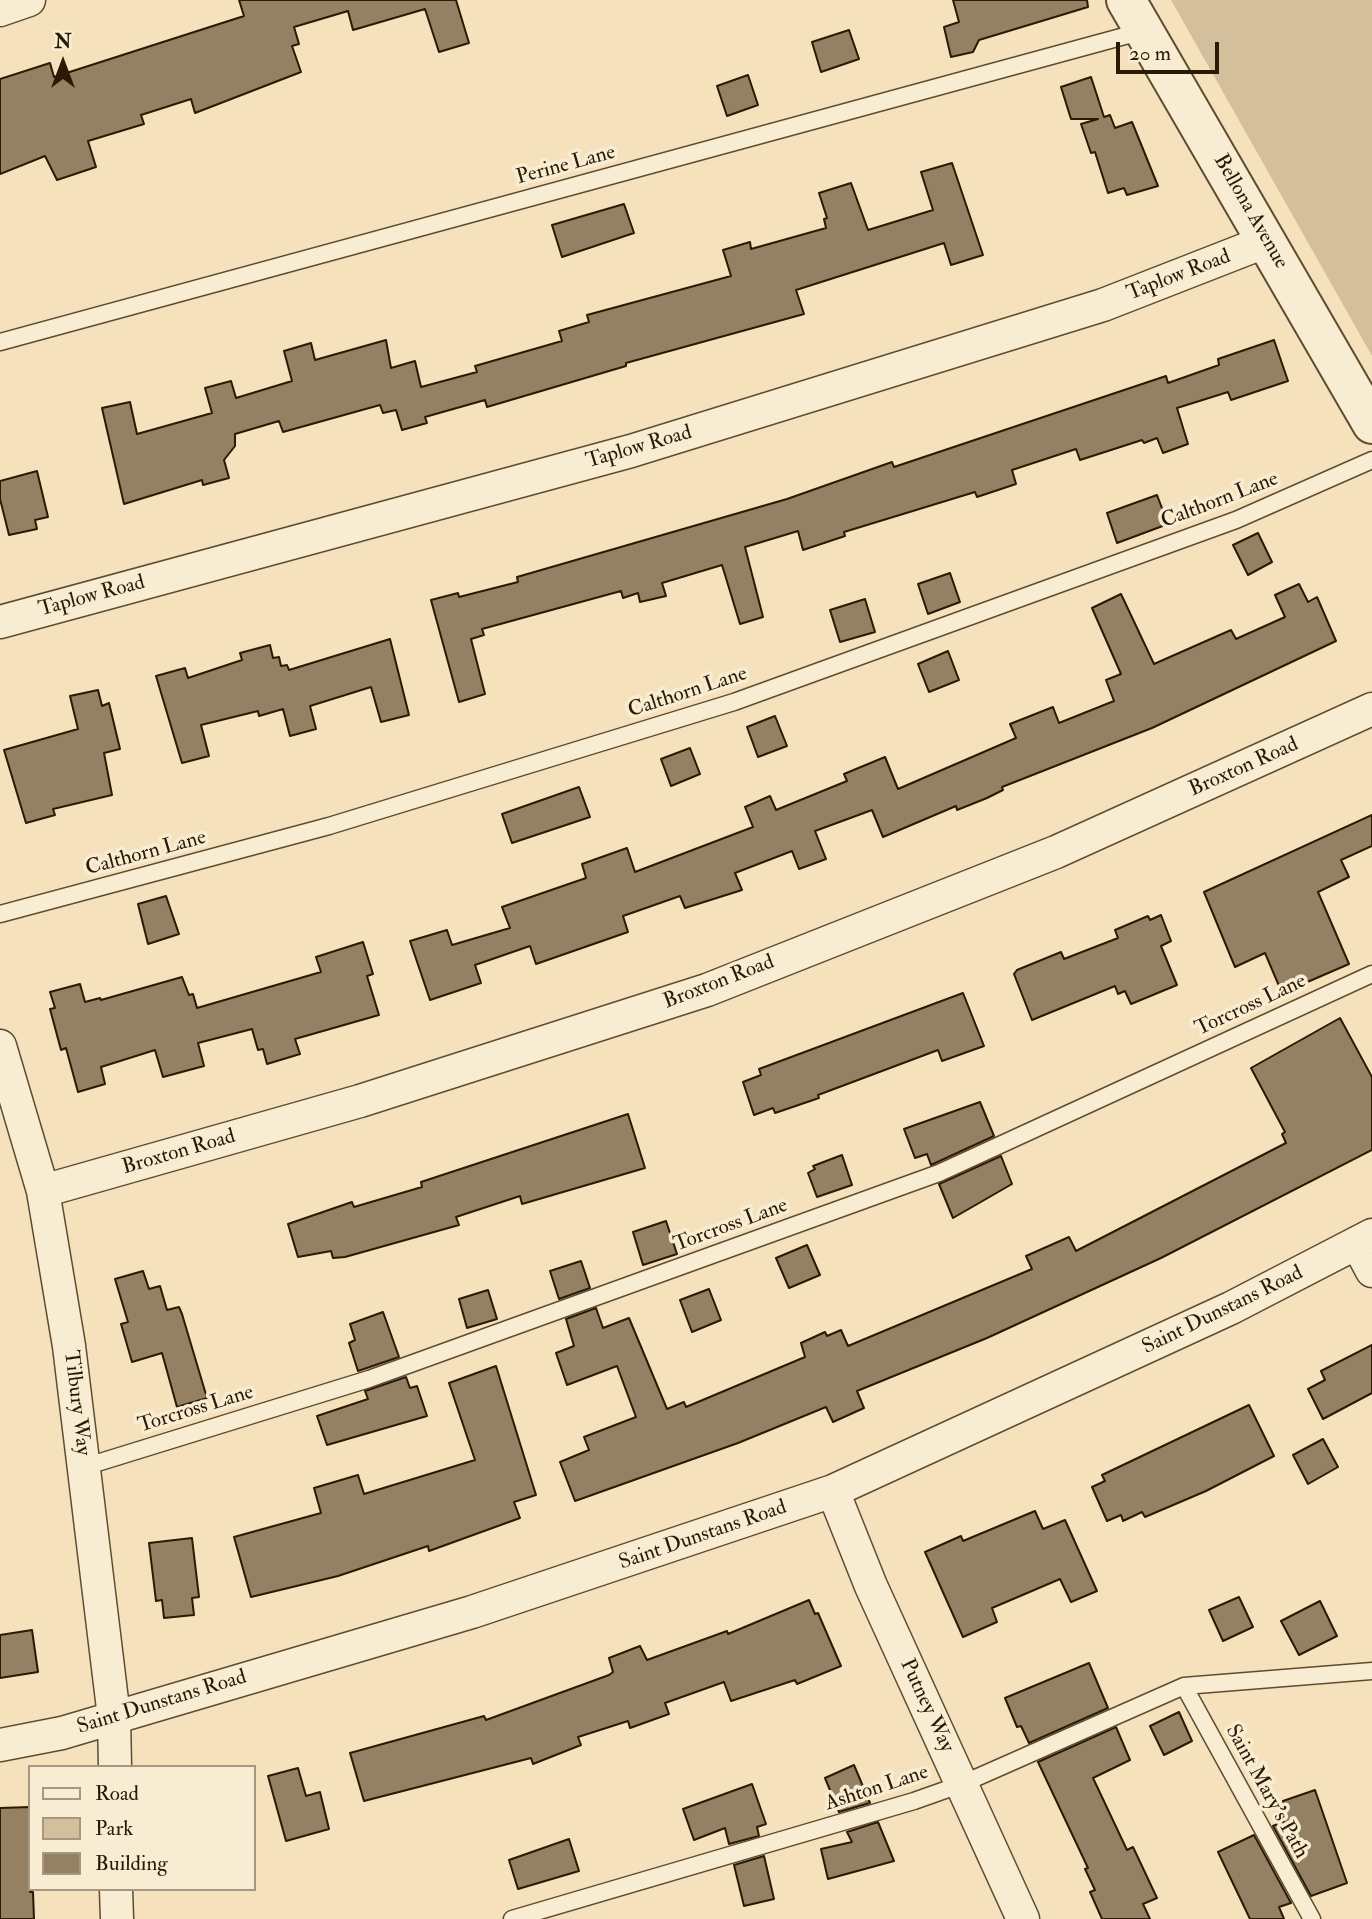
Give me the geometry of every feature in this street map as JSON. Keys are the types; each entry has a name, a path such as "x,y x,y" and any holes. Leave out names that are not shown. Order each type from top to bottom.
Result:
{"street":[{"path":"0,10 29,0"},
{"name":"Bellona Avenue","path":"1134,15 1372,424"},
{"name":"Taplow Road","path":"0,622 631,451 1103,305 1267,241"},
{"name":"Broxton Road","path":"43,1191 360,1101 707,990 1056,852 1372,709"},
{"name":"Tilbury Way","path":"0,1046 43,1191 84,1466 114,1717 115,1765"},
{"path":"1365,1239 1372,1271"},
{"name":"Saint Dunstans Road","path":"0,1745 62,1733 472,1612 834,1491 1195,1326 1365,1239"},
{"name":"Putney Way","path":"834,1491 871,1586 1023,1919"},
{"path":"116,1891 117,1919"}],"lane":[{"name":"Perine Lane","path":"0,342 1134,15"},
{"name":"Calthorn Lane","path":"0,914 329,826 734,702 1236,520 1372,460"},
{"name":"Torcross Lane","path":"84,1466 369,1379 939,1173 1372,974"},
{"name":"Ashton Lane","path":"512,1919 700,1866 962,1784 1184,1686 1372,1671"},
{"name":"Saint Mary's Path","path":"1184,1686 1312,1919"}],"green space":[{"path":"1171,0 1372,0 1372,356"}],"building":[{"path":"239,0 456,0 469,43 439,52 425,9 353,30 348,11 294,27 299,44 292,46 301,72 195,113 191,99 141,115 144,124 88,141 96,167 57,180 45,156 0,174 0,79 50,63 54,77 244,16"},
{"path":"953,0 1087,0 1088,7 979,40 973,52 951,57 944,27 959,22"},
{"path":"849,30 859,59 821,72 812,42"},
{"path":"748,75 758,105 727,116 717,86"},
{"path":"1091,77 1104,117 1110,115 1115,128 1132,122 1158,186 1127,195 1124,188 1108,193 1095,152 1091,153 1081,124 1098,119 1071,119 1061,87"},
{"path":"952,163 983,255 951,265 944,243 796,290 804,314 626,363 626,366 487,407 485,400 425,417 427,423 402,430 396,410 383,413 380,405 283,432 279,421 235,434 235,446 224,460 229,478 203,485 202,480 124,504 102,408 130,402 137,434 212,413 205,388 231,381 236,398 292,381 284,351 311,343 315,360 386,340 391,368 415,361 421,387 477,372 475,366 562,341 559,331 589,322 587,315 731,276 723,250 750,242 751,249 826,228 824,219 827,218 819,193 851,183 868,230 933,210 921,172"},
{"path":"624,204 634,233 562,257 552,225"},
{"path":"1274,340 1288,381 1231,400 1228,392 1177,408 1188,444 1163,453 1157,438 1144,443 1142,440 1080,460 1076,449 1012,470 1016,484 977,497 975,492 844,532 845,536 803,550 798,531 745,547 763,617 740,624 722,565 662,583 666,596 640,602 638,593 623,598 621,591 482,629 484,635 471,639 485,694 459,702 431,600 458,593 459,597 518,582 517,577 787,499 892,462 894,467 1166,376 1168,383 1219,365 1218,359"},
{"path":"37,471 48,517 35,520 37,529 9,535 0,499 0,481"},
{"path":"1157,495 1168,524 1117,543 1107,513"},
{"path":"1258,533 1272,562 1248,575 1233,545"},
{"path":"950,573 960,602 928,614 918,584"},
{"path":"1299,584 1308,602 1317,597 1336,641 1152,728 1002,787 1003,790 957,810 956,806 883,837 872,810 815,831 826,859 799,869 792,851 735,873 742,890 685,908 680,896 623,916 628,932 536,964 530,946 475,965 481,983 430,1000 410,941 447,930 452,945 510,928 502,907 586,878 582,864 627,848 635,872 753,827 745,807 770,796 776,810 847,781 844,774 885,757 898,789 1016,738 1010,724 1053,707 1059,723 1114,701 1106,680 1121,674 1092,608 1121,594 1154,664 1231,630 1236,639 1285,617 1275,595"},
{"path":"865,599 875,632 840,642 830,610"},
{"path":"390,639 409,715 381,722 371,687 310,706 316,729 290,736 283,709 259,716 258,711 201,725 209,756 182,763 156,676 185,668 188,678 242,660 240,653 270,645 273,658 279,657 281,666 287,665 289,670"},
{"path":"948,651 959,680 929,692 918,664"},
{"path":"98,690 102,706 109,703 120,749 104,753 112,795 53,809 55,815 26,823 4,750 78,729 70,696"},
{"path":"775,716 787,746 758,757 747,727"},
{"path":"690,748 700,774 671,786 661,759"},
{"path":"579,787 590,817 512,843 502,814"},
{"path":"1372,815 1372,846 1341,860 1349,877 1318,892 1349,964 1282,993 1265,953 1235,967 1204,892"},
{"path":"166,896 179,934 148,944 138,904"},
{"path":"1161,915 1171,941 1161,946 1177,985 1131,1004 1125,991 1118,994 1115,986 1032,1020 1014,974 1017,970 1061,952 1064,959 1118,938 1115,930 1148,916 1150,920"},
{"path":"363,942 373,974 367,976 379,1015 295,1039 300,1054 267,1064 263,1049 258,1050 252,1029 198,1043 204,1066 163,1077 155,1050 101,1067 105,1084 78,1092 66,1048 61,1050 50,1009 55,1008 50,992 80,984 85,1002 182,977 189,995 193,994 197,1008 321,972 316,957"},
{"path":"963,993 984,1046 942,1061 938,1050 818,1095 819,1098 775,1113 773,1108 754,1115 743,1082 761,1075 759,1069"},
{"path":"1340,1018 1372,1077 1372,1150 1161,1258 987,1338 857,1391 864,1408 833,1422 826,1407 738,1443 575,1501 560,1462 589,1450 584,1437 636,1417 617,1366 567,1385 556,1353 574,1346 566,1319 596,1308 603,1328 629,1318 667,1409 684,1402 686,1407 805,1357 801,1343 825,1332 827,1336 841,1330 848,1346 1032,1269 1026,1256 1069,1237 1076,1251 1286,1143 1282,1134 1285,1132 1251,1068"},
{"path":"980,1102 994,1136 931,1165 927,1154 915,1158 904,1129"},
{"path":"628,1114 645,1168 522,1204 520,1196 456,1217 459,1225 345,1257 333,1258 331,1251 298,1257 288,1224 352,1202 354,1207 422,1187 421,1182"},
{"path":"842,1155 852,1185 817,1197 808,1173 815,1169 813,1166"},
{"path":"1001,1156 1012,1184 953,1218 939,1184"},
{"path":"666,1221 677,1254 643,1265 633,1232"},
{"path":"807,1245 820,1275 789,1288 776,1258"},
{"path":"581,1261 590,1288 559,1299 550,1271"},
{"path":"143,1271 149,1289 160,1286 167,1310 179,1307 207,1398 177,1407 162,1353 132,1362 121,1324 128,1322 115,1279"},
{"path":"709,1289 721,1320 692,1332 680,1300"},
{"path":"488,1290 497,1319 467,1328 459,1299"},
{"path":"383,1312 399,1357 358,1371 349,1343 355,1340 350,1324"},
{"path":"1372,1345 1372,1393 1323,1419 1308,1389 1325,1380 1321,1371"},
{"path":"496,1366 536,1495 514,1502 520,1518 429,1551 428,1546 338,1576 251,1597 234,1537 321,1513 314,1488 358,1475 364,1494 475,1460 449,1383"},
{"path":"406,1377 410,1388 417,1386 427,1416 327,1445 317,1416 368,1399 365,1391"},
{"path":"1249,1405 1274,1456 1206,1491 1145,1517 1142,1512 1123,1521 1121,1515 1107,1521 1092,1487 1105,1481 1102,1475"},
{"path":"1323,1439 1338,1467 1308,1484 1293,1455"},
{"path":"1035,1511 1043,1529 1065,1520 1097,1591 1071,1602 1060,1579 992,1608 997,1622 963,1637 925,1552 961,1536 963,1541"},
{"path":"192,1538 199,1597 192,1598 194,1615 164,1618 162,1600 156,1601 149,1543"},
{"path":"1239,1597 1253,1627 1223,1641 1209,1610"},
{"path":"809,1600 815,1614 818,1613 841,1666 797,1684 795,1680 731,1701 724,1682 665,1703 669,1714 630,1728 628,1721 578,1737 581,1745 533,1764 531,1758 364,1801 350,1753 484,1716 486,1720 609,1675 613,1672 609,1658 640,1646 647,1660 727,1631 728,1634"},
{"path":"1320,1601 1337,1636 1299,1655 1281,1621"},
{"path":"32,1630 38,1672 0,1678 0,1635"},
{"path":"1089,1663 1108,1708 1029,1743 1021,1726 1017,1727 1005,1698"},
{"path":"1179,1712 1192,1741 1164,1755 1150,1726"},
{"path":"1116,1727 1130,1760 1093,1778 1127,1850 1133,1847 1157,1898 1143,1904 1150,1919 1102,1919 1090,1892 1095,1890 1085,1869 1088,1868 1038,1762"},
{"path":"854,1765 870,1803 839,1812 825,1778"},
{"path":"298,1768 306,1796 320,1792 329,1829 286,1841 268,1776"},
{"path":"752,1784 766,1824 757,1827 759,1836 729,1844 725,1828 694,1840 683,1809"},
{"path":"1315,1790 1347,1883 1311,1896 1273,1826 1284,1821 1278,1806 1284,1804 1283,1801"},
{"path":"28,1807 28,1891 33,1892 34,1919 0,1919 0,1808"},
{"path":"878,1822 894,1861 828,1879 821,1849 852,1842 847,1832"},
{"path":"1254,1835 1291,1903 1279,1907 1284,1919 1250,1919 1218,1852"},
{"path":"569,1839 579,1871 518,1889 509,1860"},
{"path":"764,1856 774,1899 744,1906 734,1865"}]}
